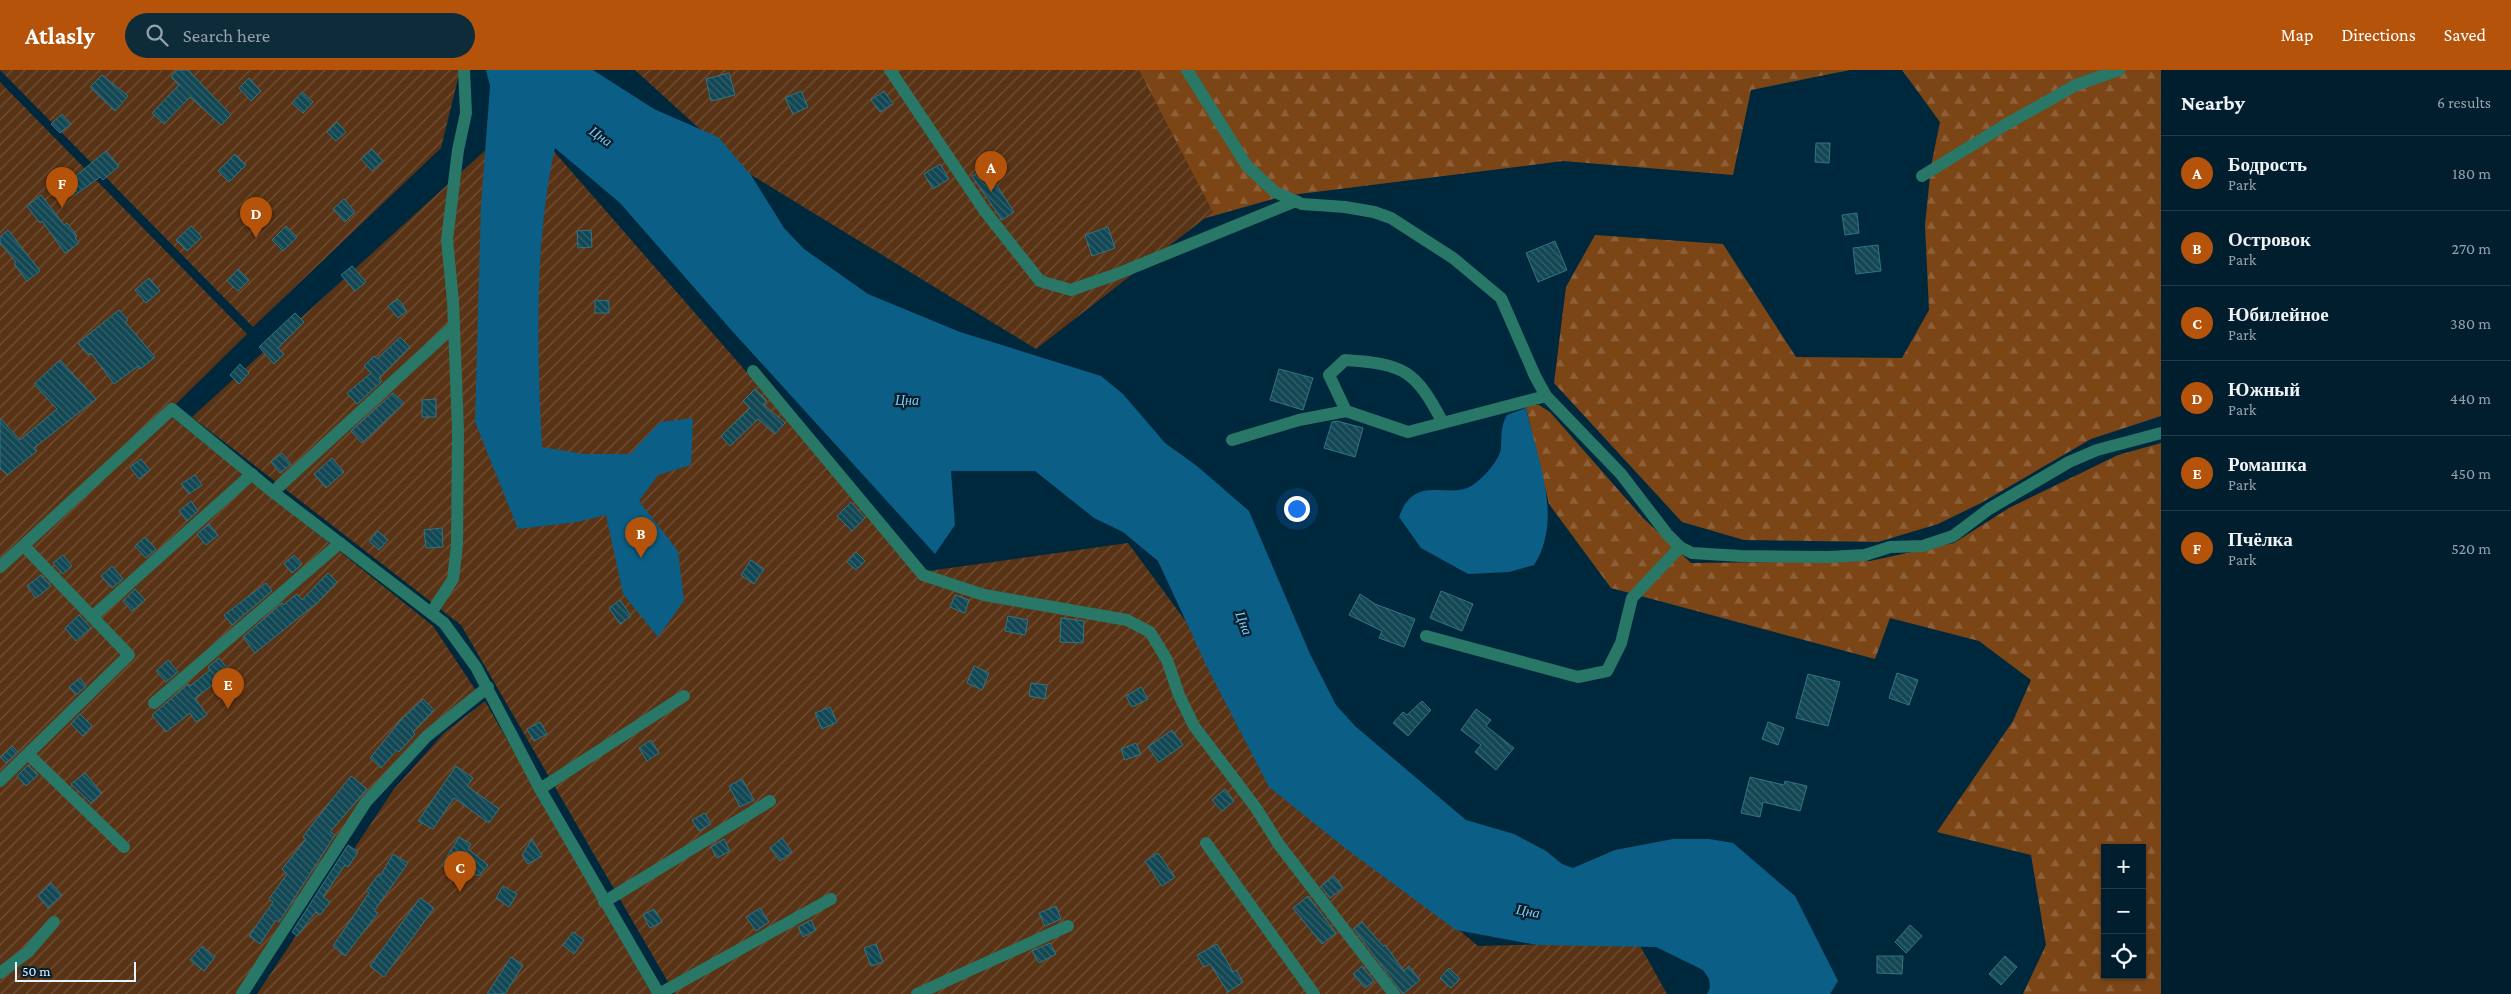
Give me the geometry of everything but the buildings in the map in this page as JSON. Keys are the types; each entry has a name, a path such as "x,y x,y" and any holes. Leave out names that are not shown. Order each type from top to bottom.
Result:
{"street":[{"path":"431,613 453,579 457,545 458,430 454,326 447,240 458,150 466,113 464,70"},
{"path":"890,70 984,210 1040,281 1071,290 1117,274 1296,201"},
{"path":"1188,70 1247,166 1275,192 1302,204 1374,212 1391,218 1453,258 1501,298 1535,376 1546,396 1622,474 1667,534 1680,547 1692,553 1708,555 1828,557 1866,555 1890,548 1923,546 1953,536 1989,509 2068,462 2096,450 2161,433"},
{"path":"1922,176 2005,125 2076,85 2119,70"},
{"path":"273,492 454,326"},
{"path":"1346,411 1329,375 1345,360 1381,362 1409,373 1428,394 1443,423"},
{"path":"753,371 923,575 984,595 1127,620 1150,632 1167,660 1194,726 1256,808 1280,846 1394,994"},
{"path":"1232,440 1299,420 1346,411 1408,432 1546,396"},
{"path":"0,567 172,409 273,492 444,623 461,645 488,688 540,789 659,994 831,899"},
{"path":"92,617 252,474"},
{"path":"154,703 340,543"},
{"path":"0,782 129,655 24,546"},
{"path":"1426,636 1578,677 1608,671 1621,642 1632,598 1680,547"},
{"path":"242,994 366,802 427,736 488,688"},
{"path":"540,789 684,696"},
{"path":"29,755 124,847"},
{"path":"604,902 770,801"},
{"path":"1206,843 1314,994"},
{"path":"0,973 28,952 54,922"},
{"path":"917,994 1068,926"}],"green space":[{"path":"1030,70 1850,70 1751,90 1733,175 1563,161 1283,196 1167,229"},
{"path":"1902,70 2161,70 2161,416 2091,439 1981,503 1938,524 1878,542 1744,540 1682,522 1554,383 1566,287 1595,235 1723,244 1796,357 1902,358 1929,310 1925,225 1931,166 1940,122"},
{"path":"1531,405 1539,405 1550,412 1643,518 1691,563 1870,561 1954,543 2009,508 2118,455 2161,443 2161,994 2023,994 2046,945 2031,855 1937,832 2013,721 2031,680 1979,641 1890,618 1875,659 1611,588 1549,504 1526,408"}],"shaded area":[{"path":"0,70 460,70 441,148 253,327"},
{"path":"635,70 1139,70 1213,212 1036,349 748,173"},
{"path":"0,82 247,334 176,404 0,560"},
{"path":"523,116 921,572 1128,543 1340,830 1478,946 1638,942 1667,994 675,994 461,625 192,417"},
{"path":"168,414 433,626 477,692 386,781 244,994 0,994 0,570"},
{"path":"485,701 652,994 257,994 394,789 444,733"}],"water":[{"name":"Цна","path":"486,70 593,70 654,109 718,137 751,175 784,228 804,249 868,294 960,332 1101,376 1123,394 1165,443 1197,466 1249,511 1310,654 1336,705 1355,726 1466,820 1514,834 1546,851 1562,864 1573,868 1615,850 1673,839 1709,839 1733,843 1795,896 1838,981 1830,994 1707,994 1710,988 1709,979 1703,970 1656,947 1537,945 1456,930 1345,848 1269,787 1208,669 1158,561 1123,532 1094,518 1035,471 951,471 955,525 935,554 733,332 620,203 555,148 543,221 540,259 538,335 542,447 584,454 630,454 660,422 693,418 691,465 658,475 639,501 678,551 684,601 658,637 623,594 606,515 577,522 518,529 475,422 481,206 490,86"},
{"path":"1526,408 1541,468 1548,508 1547,528 1543,547 1534,565 1509,572 1468,574 1421,548 1399,517 1406,503 1414,495 1423,491 1463,489 1477,482 1498,458 1501,448 1502,427 1507,415"}],"place":[{"name":"Бодрость","path":"991,192"},
{"name":"Пчёлка","path":"62,208"},
{"name":"Южный","path":"256,238"},
{"name":"Островок","path":"641,558"},
{"name":"Ромашка","path":"228,709"},
{"name":"Юбилейное","path":"460,892"}]}
